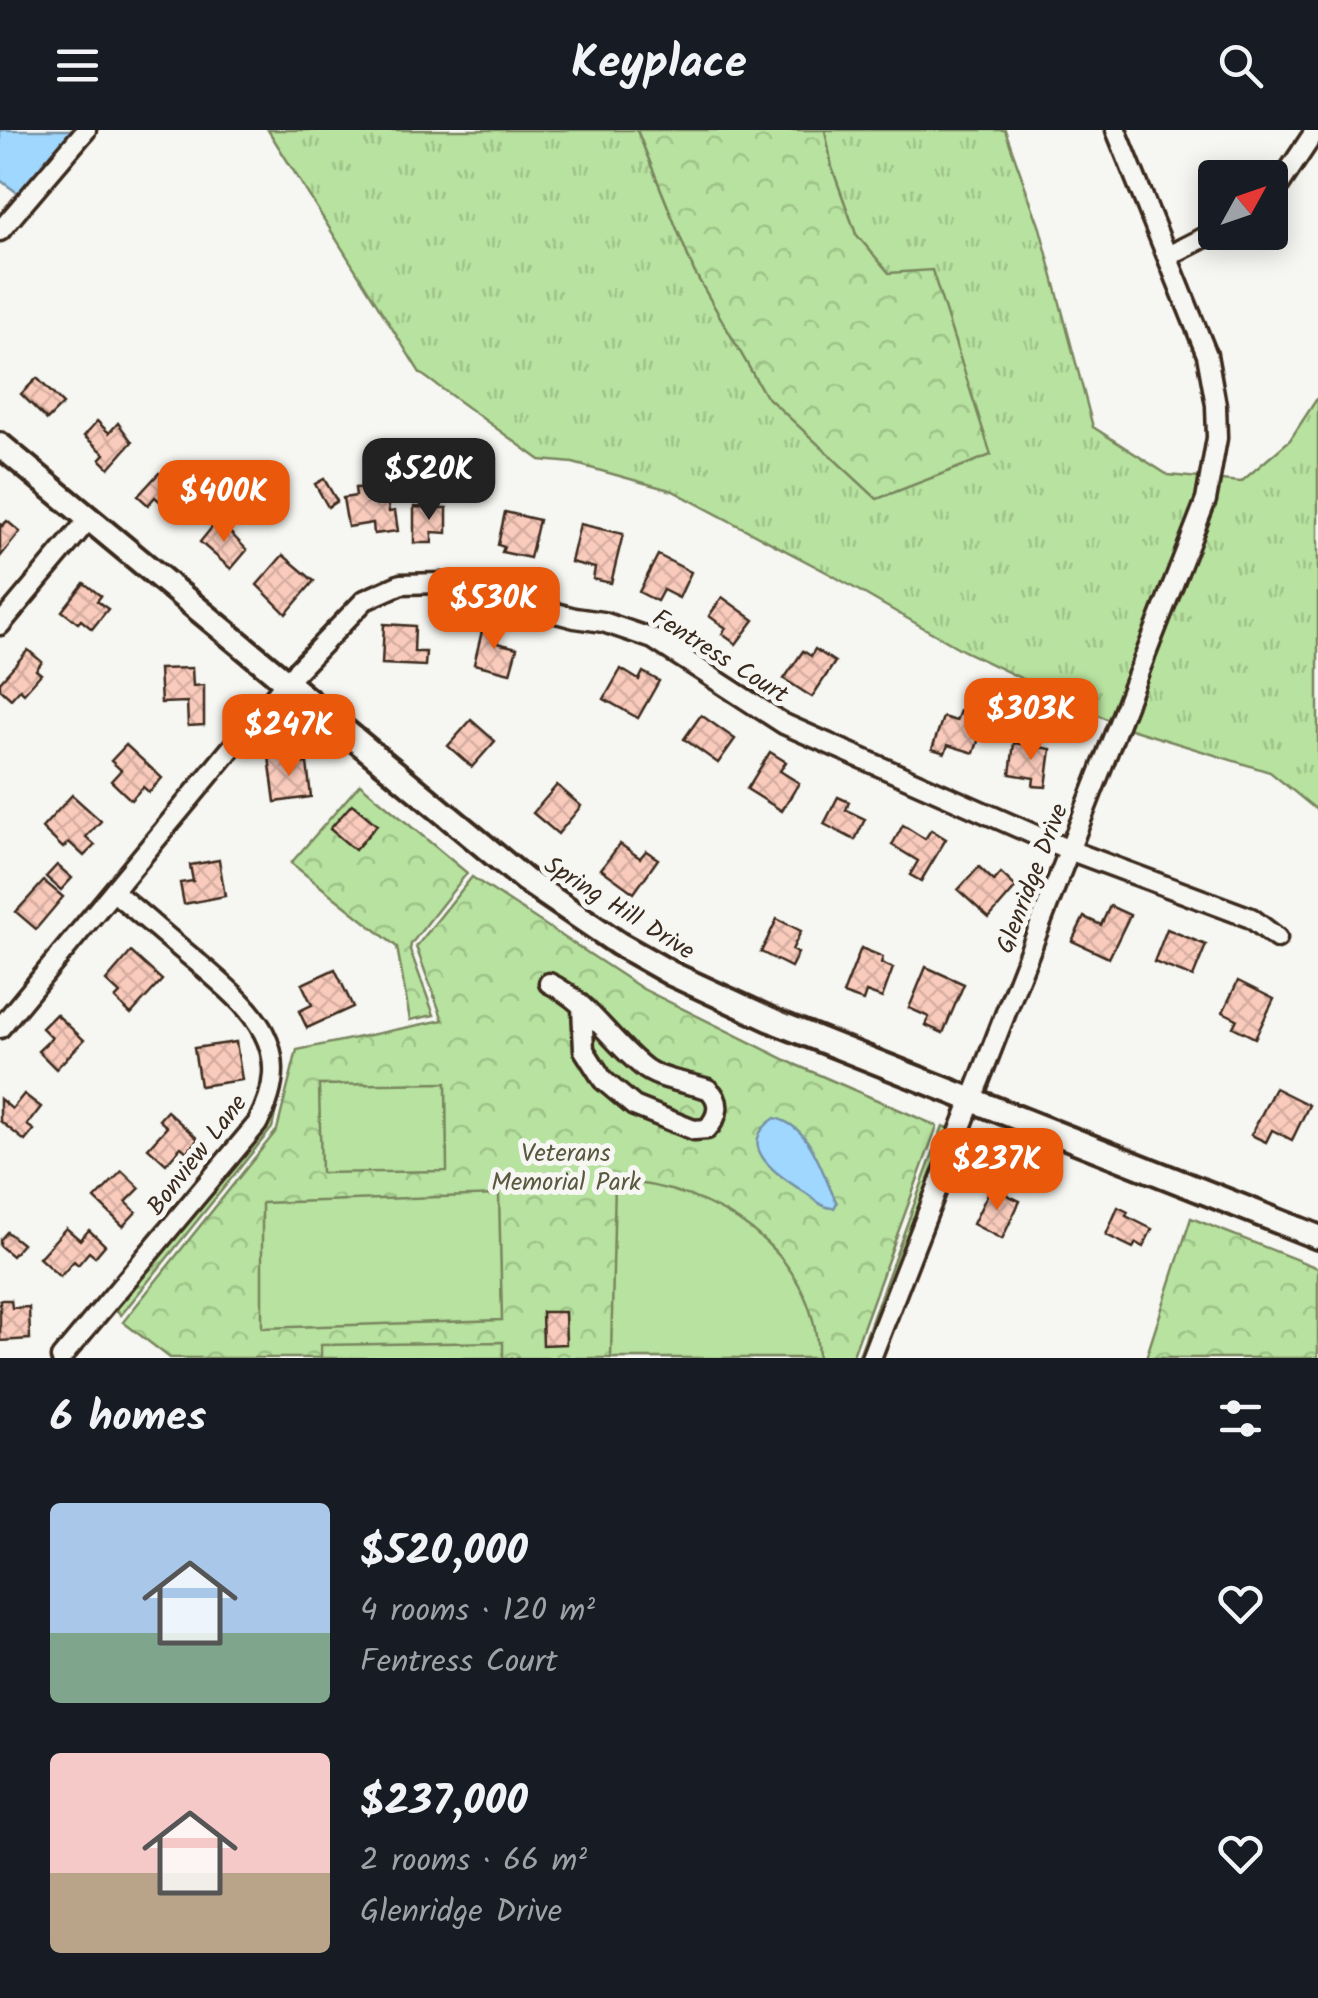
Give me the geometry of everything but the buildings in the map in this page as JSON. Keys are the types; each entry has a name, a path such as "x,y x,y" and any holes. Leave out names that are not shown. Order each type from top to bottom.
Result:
{"main road":[{"name":"Spring Hill Drive","path":"0,445 525,880 619,944 722,999 1318,1236"}],"street":[{"path":"0,231 86,130"},
{"name":"Glenridge Drive","path":"871,1358 1206,500 1214,468 1217,438 1212,380 1200,336 1116,130"},
{"path":"1288,172 1316,130"},
{"path":"1168,256 1198,241"},
{"path":"0,624 89,518"},
{"name":"Fentress Court","path":"0,1028 286,682 364,600 402,584 442,583 616,625 653,639 784,724 1069,850 1252,918 1277,938"},
{"name":"Bonview Lane","path":"61,1358 257,1124 273,1081 271,1048 245,1002 114,892"},
{"path":"550,983 565,991 582,1007 648,1071 708,1088 718,1104 715,1120 707,1129 694,1130 634,1106 603,1080 584,1050 582,1007"}],"green space":[{"path":"268,130 637,130 694,271 765,395 889,273 856,235 832,168 825,130 1005,130 1040,228 1093,427 1168,475 1241,482 1290,440 1318,397 1318,811 1270,772 1121,726 964,651 673,491 573,463 540,460 420,373"},
{"path":"637,130 825,130 832,168 856,234 889,273 932,270 991,455 877,499 765,395 694,271"},
{"path":"360,784 467,873 411,944 434,1015 410,1020 397,947 291,863"},
{"name":"Veterans Memorial Park","path":"472,877 643,989 794,1064 937,1126 852,1358 170,1358 123,1322 277,1130 297,1050 443,1020 416,947"},
{"path":"446,1083 447,1171 321,1173 319,1085"},
{"path":"279,1096 272,1128 121,1315 112,1305"},
{"path":"943,1126 961,1133 866,1358 858,1358"},
{"path":"615,1181 688,1195 722,1210 752,1230 779,1255 799,1285 813,1319 818,1358 611,1358"},
{"path":"499,1195 502,1320 262,1328 262,1203"},
{"path":"1191,1218 1318,1268 1318,1358 1146,1358"},
{"path":"503,1342 503,1358 321,1358 321,1345"}],"water":[{"path":"0,130 81,130 26,199 0,180"},
{"path":"775,1118 788,1123 807,1141 837,1203 834,1208 820,1204 765,1161 758,1140 762,1129"}]}
